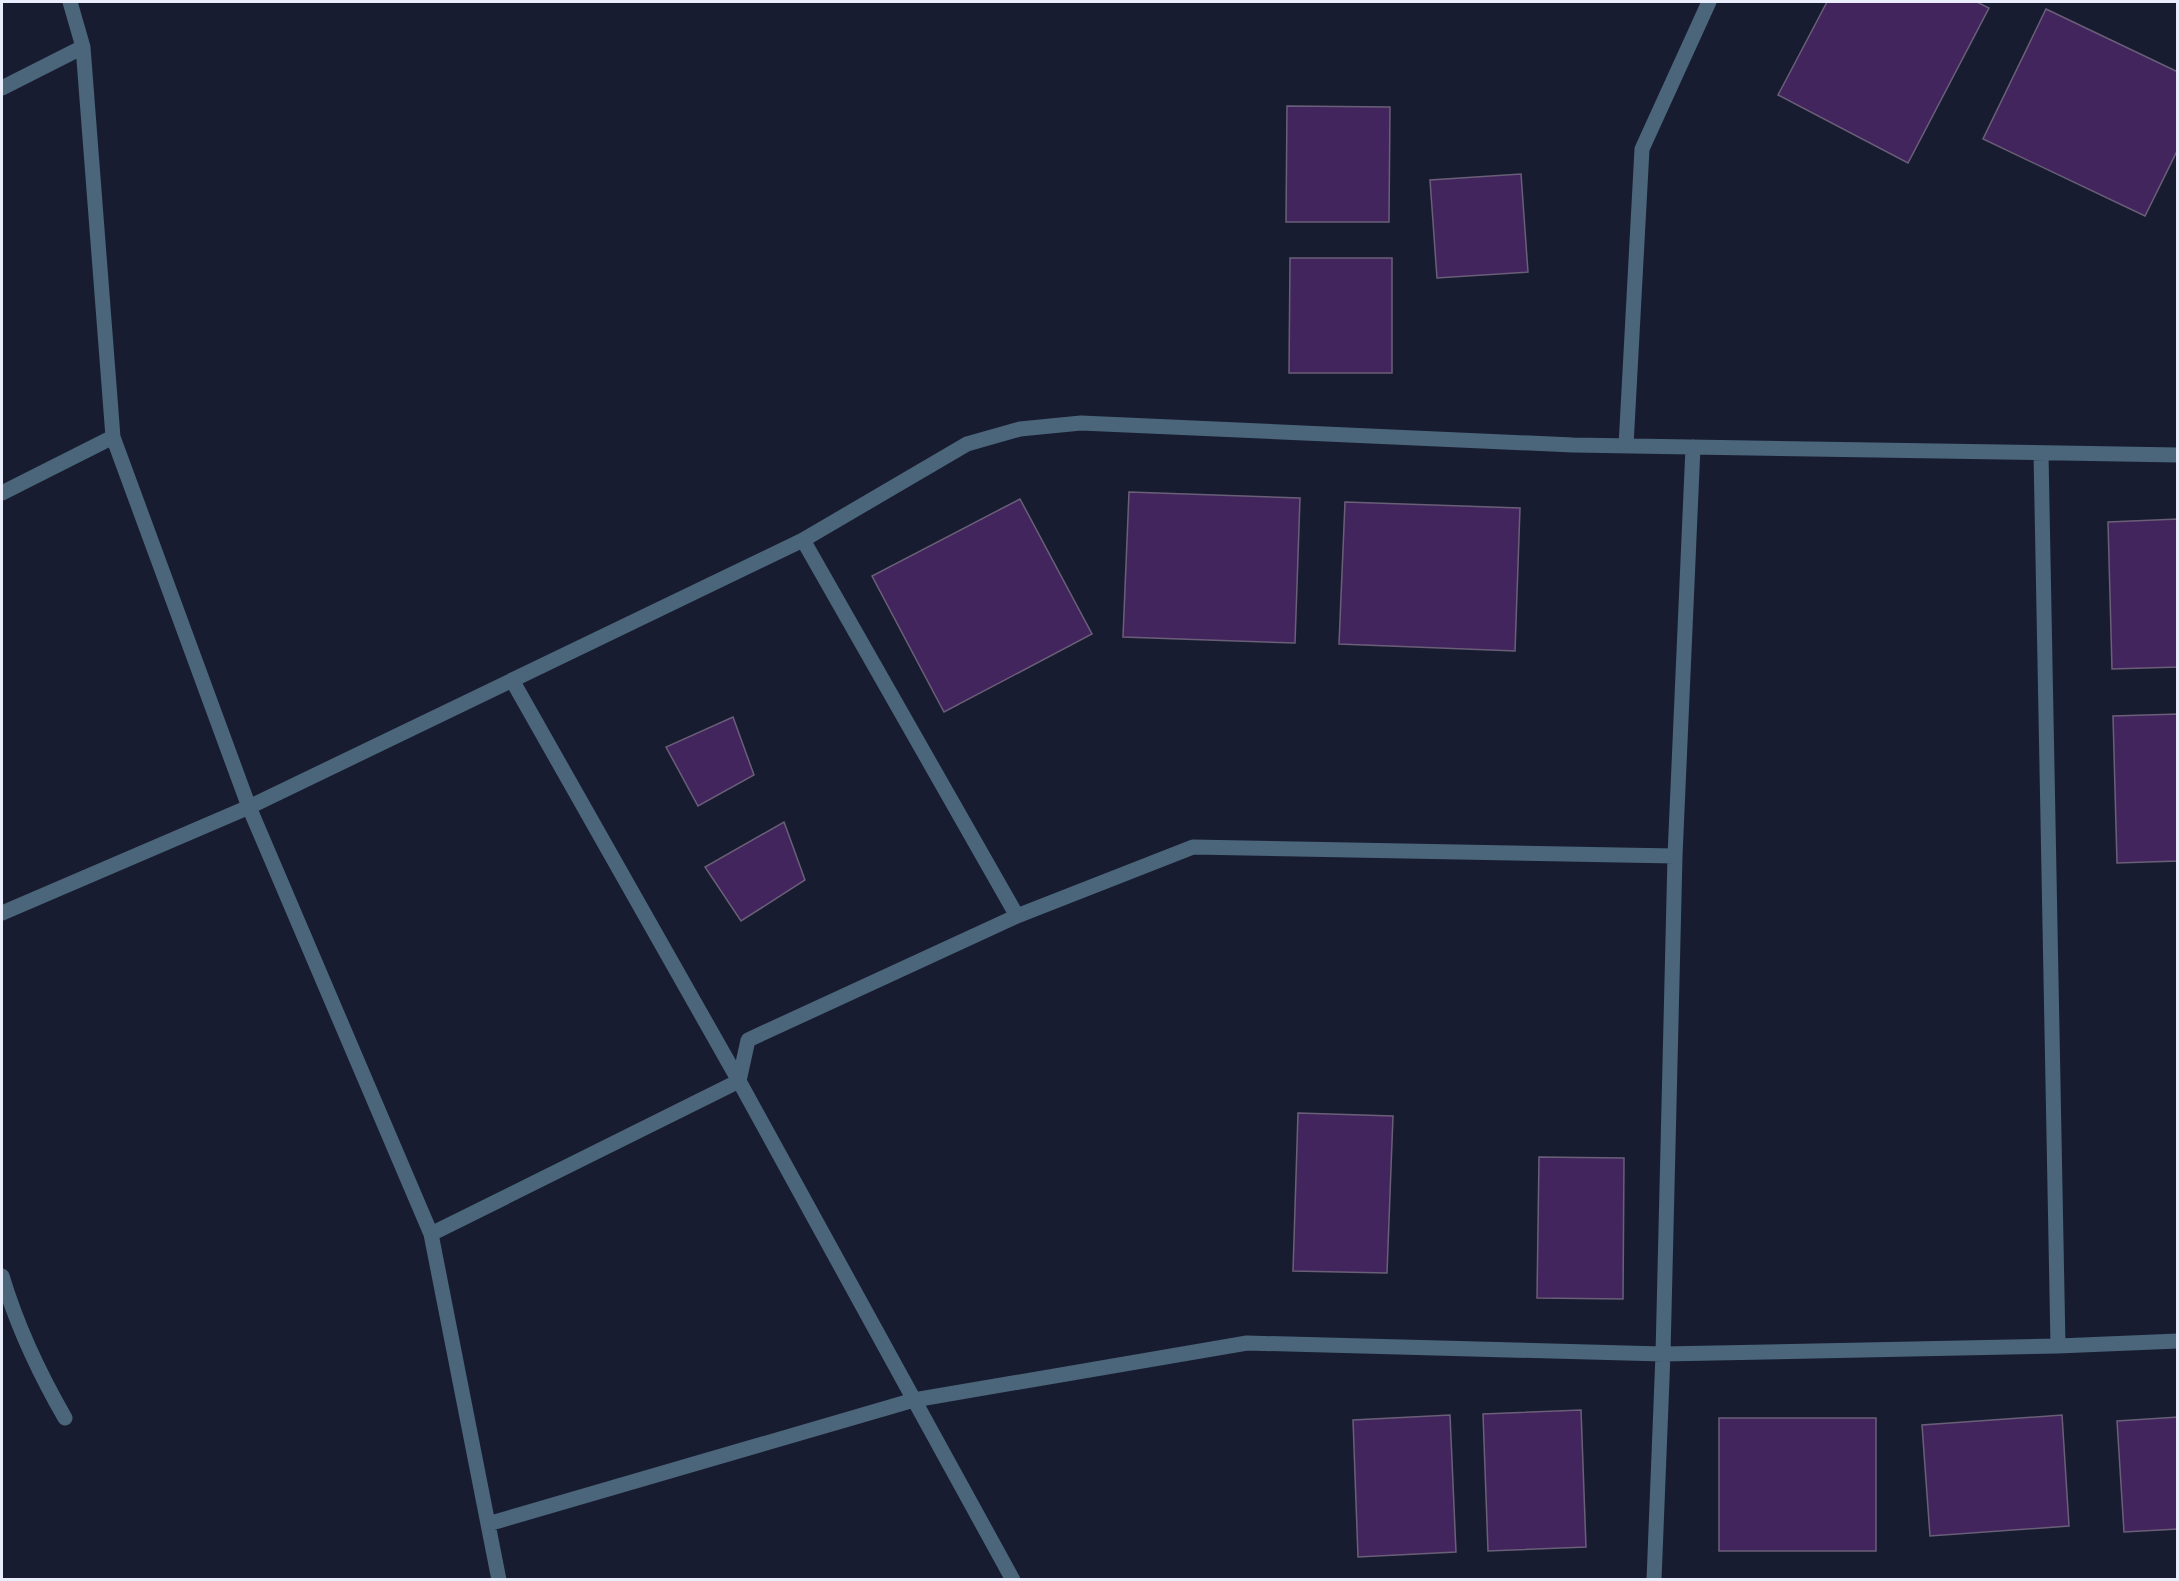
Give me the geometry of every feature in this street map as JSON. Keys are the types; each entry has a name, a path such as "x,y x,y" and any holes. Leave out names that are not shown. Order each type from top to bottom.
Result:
{"street":[{"path":"70,2 83,47 113,437 249,807 431,1234 499,1580"},
{"path":"1626,446 1642,149 1709,2"},
{"path":"2,88 83,47"},
{"path":"2,913 249,807 803,540 967,444 1020,429 1081,423 1626,446 2178,455"},
{"path":"2,493 113,437"},
{"path":"1654,1580 1664,1354 1675,856 1693,447"},
{"path":"2041,453 2058,1346"},
{"path":"803,540 1017,916"},
{"path":"512,680 740,1082 1013,1580"},
{"path":"740,1082 748,1040 1017,916 1193,847 1675,856"},
{"path":"431,1234 740,1082"},
{"path":"2,1276 24,1338 65,1418"},
{"path":"488,1524 914,1400 1247,1343 1664,1354 2058,1346 2178,1341"}],"building":[{"path":"1827,2 1977,2 1989,8 1908,163 1778,95"},
{"path":"2046,9 2178,72 2178,149 2145,216 1983,139"},
{"path":"1287,106 1390,107 1389,222 1286,222"},
{"path":"1521,174 1528,272 1437,278 1430,180"},
{"path":"1290,258 1392,258 1392,373 1289,373"},
{"path":"1129,492 1300,498 1295,643 1123,637"},
{"path":"1020,499 1092,634 944,712 872,576"},
{"path":"1345,502 1520,508 1515,651 1339,644"},
{"path":"2178,519 2178,667 2112,669 2108,522"},
{"path":"2178,714 2178,861 2117,863 2113,716"},
{"path":"733,717 754,775 698,806 666,747"},
{"path":"784,822 805,880 741,921 705,867"},
{"path":"1298,1113 1393,1116 1387,1273 1293,1271"},
{"path":"1539,1157 1624,1158 1623,1299 1537,1298"},
{"path":"1581,1410 1586,1547 1488,1551 1483,1414"},
{"path":"1450,1415 1456,1552 1358,1557 1353,1420"},
{"path":"2062,1415 2069,1526 1930,1536 1922,1425"},
{"path":"2178,1417 2178,1529 2124,1532 2117,1421"},
{"path":"1719,1418 1876,1418 1876,1551 1719,1551"}]}
